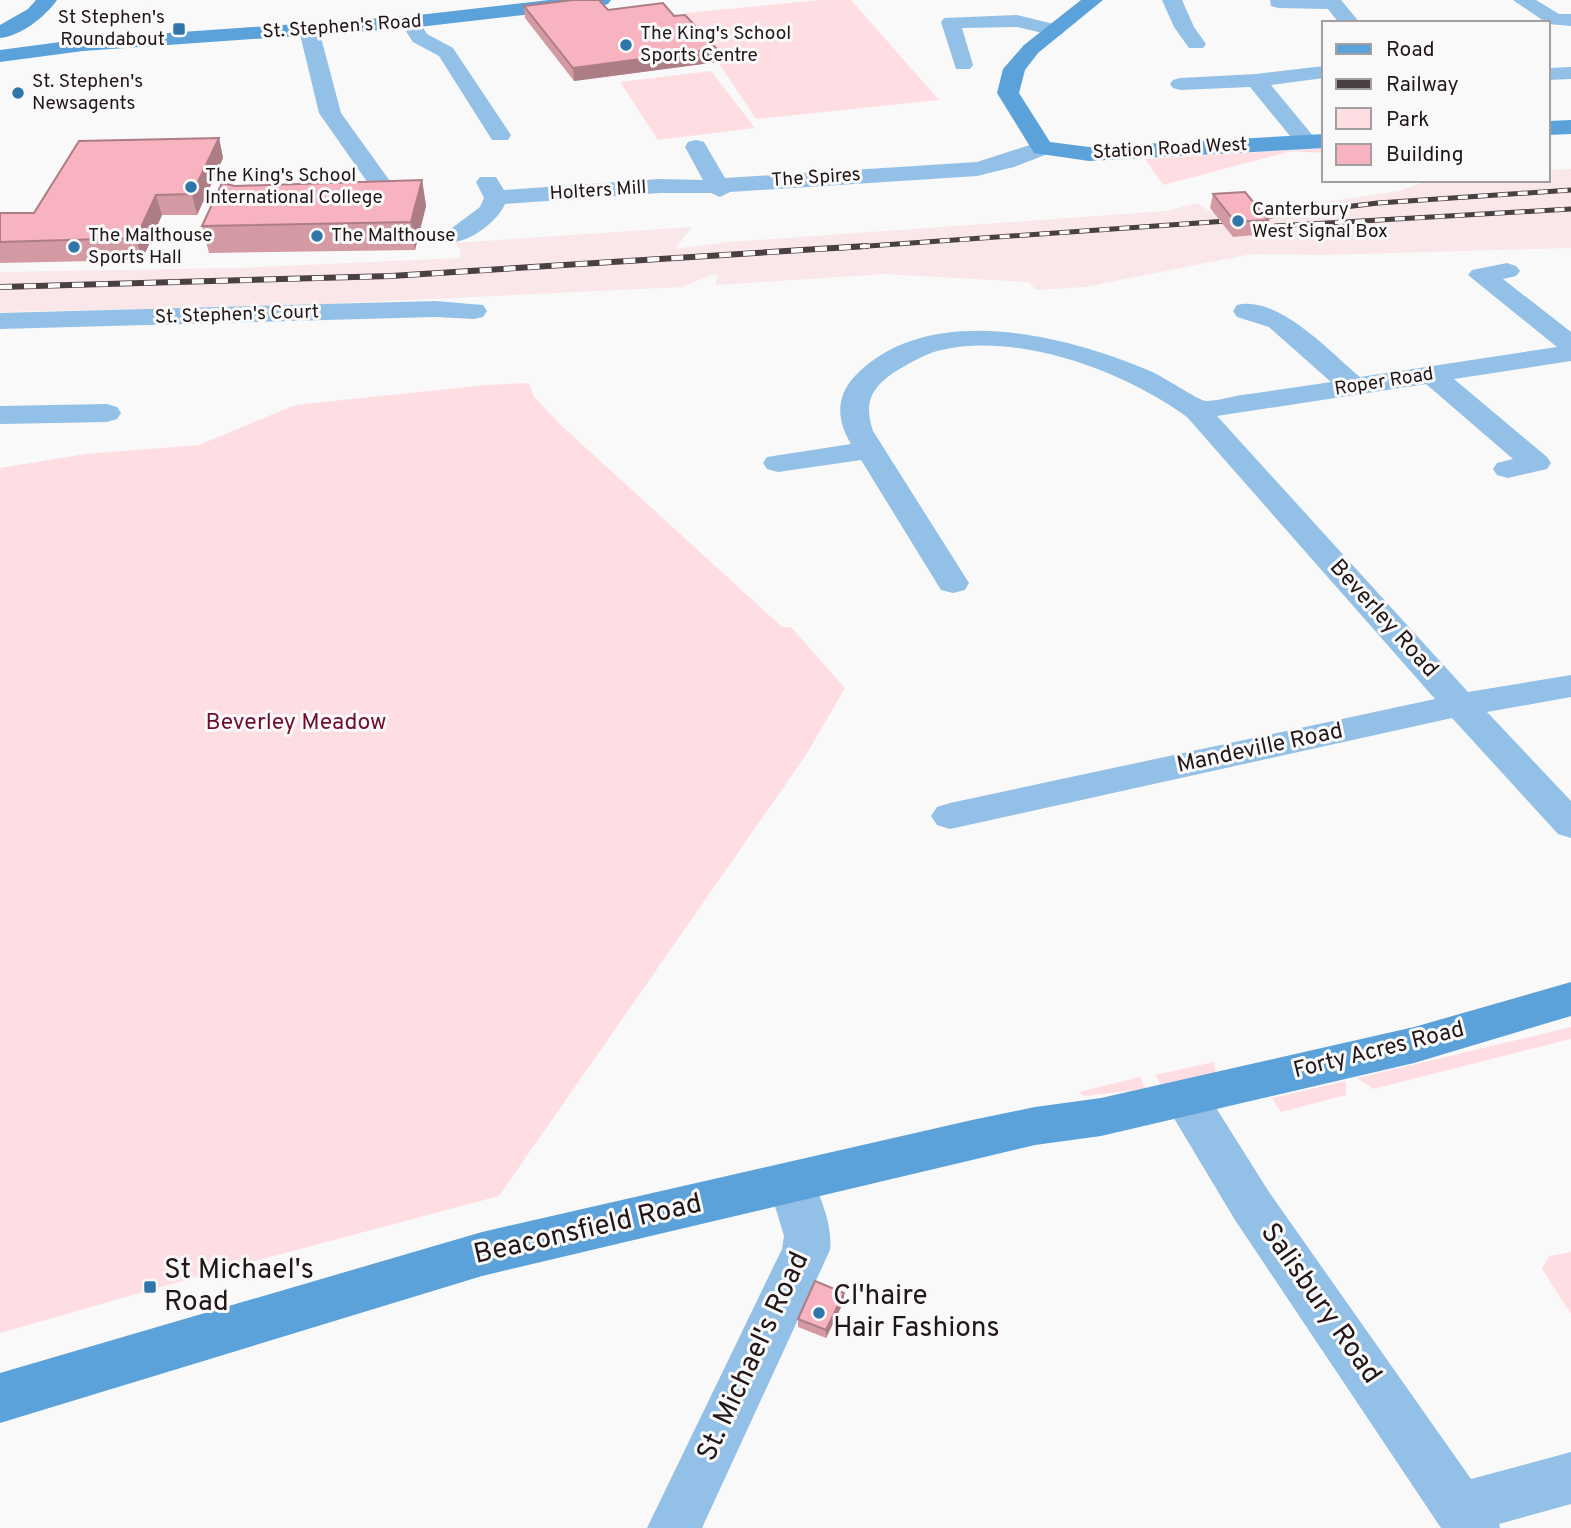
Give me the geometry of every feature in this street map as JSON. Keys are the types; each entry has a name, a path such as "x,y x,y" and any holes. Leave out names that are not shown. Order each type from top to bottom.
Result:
{"main road":[{"name":"St. Stephen's Road","path":"10,56 83,45 410,22 601,0"},
{"path":"1042,148 1008,93 1014,69 1031,49 1093,0"},
{"path":"1,32 45,3 47,36"},
{"name":"St. Stephen's Road","path":"1,32 23,30 56,41 83,45"},
{"name":"St. Stephen's Road","path":"10,56 43,46 47,36"},
{"path":"1550,128 1571,127"},
{"name":"Station Road West","path":"1042,148 1089,154 1315,141"},
{"name":"Forty Acres Road","path":"1185,1097 1414,1045 1571,999"},
{"name":"Beaconsfield Road","path":"0,1398 482,1254 1035,1126 1101,1117 1185,1097"}],"street":[{"path":"1523,0 1555,20 1571,20"},
{"path":"1172,2 1196,44"},
{"path":"1278,2 1333,3 1347,21"},
{"path":"963,65 951,22 1017,21 1055,30"},
{"path":"410,22 420,38 446,52 497,131 471,130"},
{"path":"309,30 330,113 380,184 363,200 322,201"},
{"path":"1180,83 1256,80 1322,72"},
{"path":"1550,74 1571,74"},
{"path":"1256,80 1315,141"},
{"path":"696,147 712,187"},
{"name":"The Spires","path":"712,187 920,179 1006,163 1042,148"},
{"name":"Holters Mill","path":"452,237 490,211 492,190 712,187"},
{"path":"1507,271 1481,275 1571,345"},
{"name":"St. Stephen's Court","path":"0,321 435,309 474,311"},
{"path":"1246,311 1278,320 1354,387"},
{"path":"953,583 858,431 851,412 854,397 872,375 915,350 940,342 963,339 1016,341 1121,368 1179,395 1198,411"},
{"name":"Roper Road","path":"1198,411 1571,353"},
{"path":"1431,374 1536,463 1508,470"},
{"name":"Beverley Road","path":"1198,411 1460,705 1571,825"},
{"path":"0,415 107,413"},
{"path":"778,463 869,450"},
{"name":"Mandeville Road","path":"950,816 1460,705 1571,686"},
{"name":"Salisbury Road","path":"1185,1097 1252,1206 1467,1518 1571,1478"},
{"name":"St. Michael's Road","path":"674,1528 806,1250 808,1236 791,1183"}],"shaded area":[{"path":"1571,169 1571,248 1322,255 1252,254 1085,287 1036,290 1029,282 886,274 716,285 717,275 711,275 682,287 287,306 0,312 0,272 238,268 459,258 461,250 454,243 692,227 675,249 729,242 1166,211 1198,203 1212,213 1254,209 1256,212 1399,191 1424,182 1550,182 1550,170"}],"green space":[{"path":"820,0 851,0 939,100 756,119 685,13"},
{"path":"711,71 755,128 658,140 620,82"},
{"path":"1322,148 1322,153 1292,151 1163,185 1145,159"},
{"name":"Beverley Meadow","path":"529,383 534,397 563,427 782,627 791,627 845,688 806,755 499,1196 206,1274 0,1333 0,468 86,454 199,445 295,405"},
{"path":"1571,1027 1571,1039 1373,1089 1357,1078"},
{"path":"1214,1062 1216,1074 1162,1086 1155,1075"},
{"path":"1140,1077 1146,1089 1085,1096 1079,1092"},
{"path":"1346,1081 1346,1095 1281,1112 1272,1098"},
{"path":"1571,1252 1571,1314 1542,1269 1549,1256"}],"building":[{"name":"The King's School Sports Centre","path":"599,0 608,10 663,3 674,16 685,15 717,49 573,68 524,6"},
{"path":"219,138 192,194 156,195 136,238 0,242 0,213 34,213 79,141"},
{"path":"422,180 411,222 202,226 222,183 235,186"},
{"path":"1245,192 1268,220 1235,222 1213,194"},
{"name":"Cl'haire Hair Fashions","path":"815,1281 844,1293 826,1330 798,1319"}],"railway":[{"path":"840,248 1227,221 1378,203 1571,190"},
{"path":"1275,226 1571,209"},
{"path":"0,287 391,276 866,246"}],"place":[{"name":"St Stephen's Roundabout","path":"179,29"},
{"name":"The King's School Sports Centre","path":"626,45"},
{"name":"St. Stephen's Newsagents","path":"18,93"},
{"name":"The King's School International College","path":"191,187"},
{"name":"Canterbury West Signal Box","path":"1238,221"},
{"name":"The Malthouse","path":"317,236"},
{"name":"The Malthouse Sports Hall","path":"74,247"},
{"name":"St Michael's Road","path":"150,1287"},
{"name":"Cl'haire Hair Fashions","path":"819,1313"}]}
